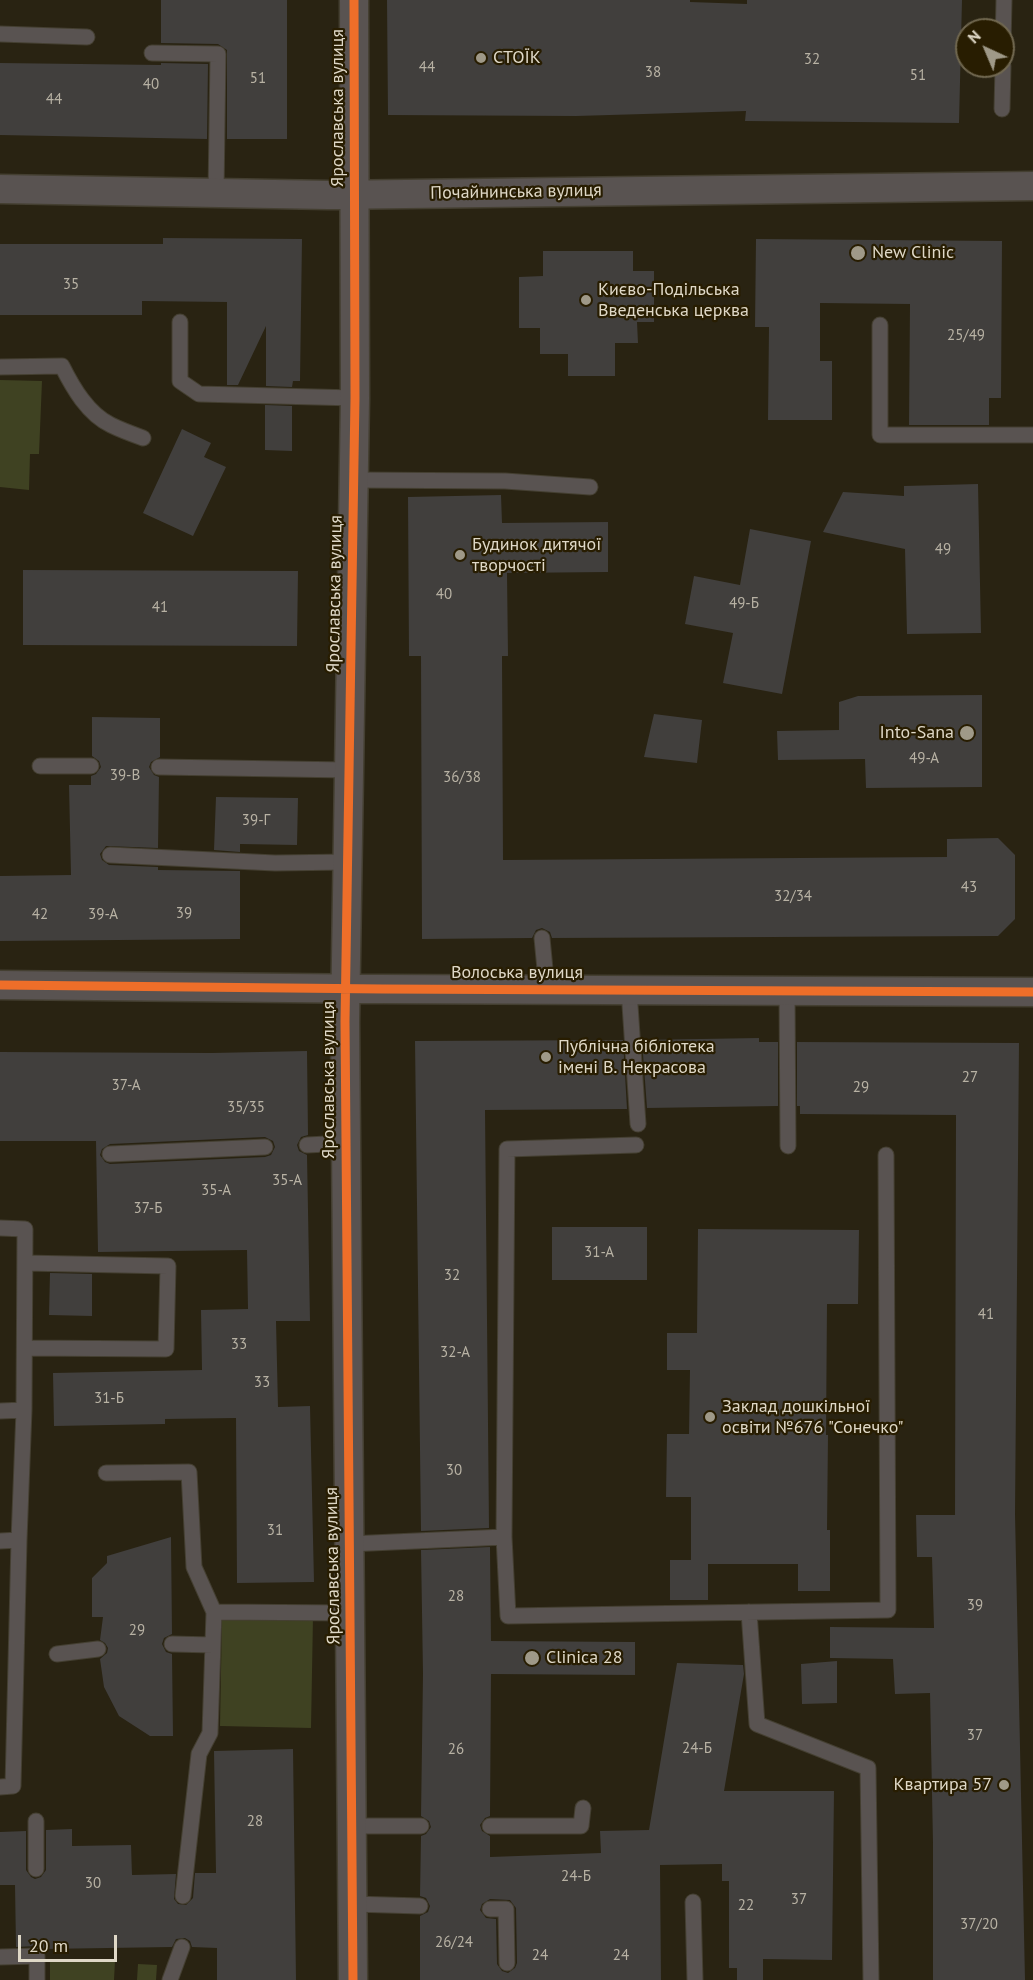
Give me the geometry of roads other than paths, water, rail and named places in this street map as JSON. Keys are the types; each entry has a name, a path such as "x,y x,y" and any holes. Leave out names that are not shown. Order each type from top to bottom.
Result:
{"street":[{"name":"Ярославська вулиця","path":"353,1980 345,989 355,398 354,0"},
{"name":"Почайнинська вулиця","path":"0,189 354,195 1033,186"},
{"name":"Волоська вулиця","path":"0,985 1033,992"}],"lane":[{"path":"1004,0 1004,18"},
{"path":"0,34 87,37"},
{"path":"152,53 218,54 216,194"},
{"path":"1002,109 1003,78"},
{"path":"180,322 180,381 199,394 355,398"},
{"path":"880,325 880,435 1033,435"},
{"path":"0,367 62,366 73,389 94,411 109,424 143,438"},
{"path":"354,480 505,481 590,487"},
{"path":"40,766 92,766"},
{"path":"159,767 348,770"},
{"path":"110,855 275,863 347,862"},
{"path":"542,938 546,990"},
{"path":"629,990 638,1124"},
{"path":"787,991 788,1146"},
{"path":"307,1145 346,1143"},
{"path":"636,1145 507,1149 504,1537 508,1616 888,1610 886,1155"},
{"path":"110,1154 265,1147"},
{"path":"0,1228 25,1229 24,1410 13,1786 0,1787"},
{"path":"25,1263 168,1266 166,1349 25,1348"},
{"path":"0,1411 24,1410"},
{"path":"106,1473 189,1472 194,1567 213,1612 213,1646 210,1733 199,1754 183,1896"},
{"path":"349,1544 504,1537"},
{"path":"0,1541 19,1540"},
{"path":"213,1612 350,1613"},
{"path":"750,1612 757,1724 868,1768 871,1980"},
{"path":"172,1644 213,1646"},
{"path":"57,1654 99,1649"},
{"path":"490,1826 581,1826 583,1808"},
{"path":"36,1821 36,1869"},
{"path":"352,1826 421,1826"},
{"path":"693,1902 695,1980"},
{"path":"352,1904 420,1906"},
{"path":"490,1909 506,1909 507,1963"},
{"path":"170,1980 182,1947"},
{"path":"0,1957 37,1952 37,1980"}],"place":[{"name":"СТОЇК","path":"481,58"},
{"name":"New Clinic","path":"858,253"},
{"name":"Києво-Подільська Введенська церква","path":"586,300"},
{"name":"Будинок дитячої творчості","path":"460,555"},
{"name":"Into-Sana","path":"967,733"},
{"name":"Публічна бібліотека імені В. Некрасова","path":"546,1057"},
{"name":"Заклад дошкільної освіти №676 \"Сонечко\"","path":"710,1417"},
{"name":"Clinica 28","path":"532,1658"},
{"name":"Квартира 57","path":"1004,1785"}]}
